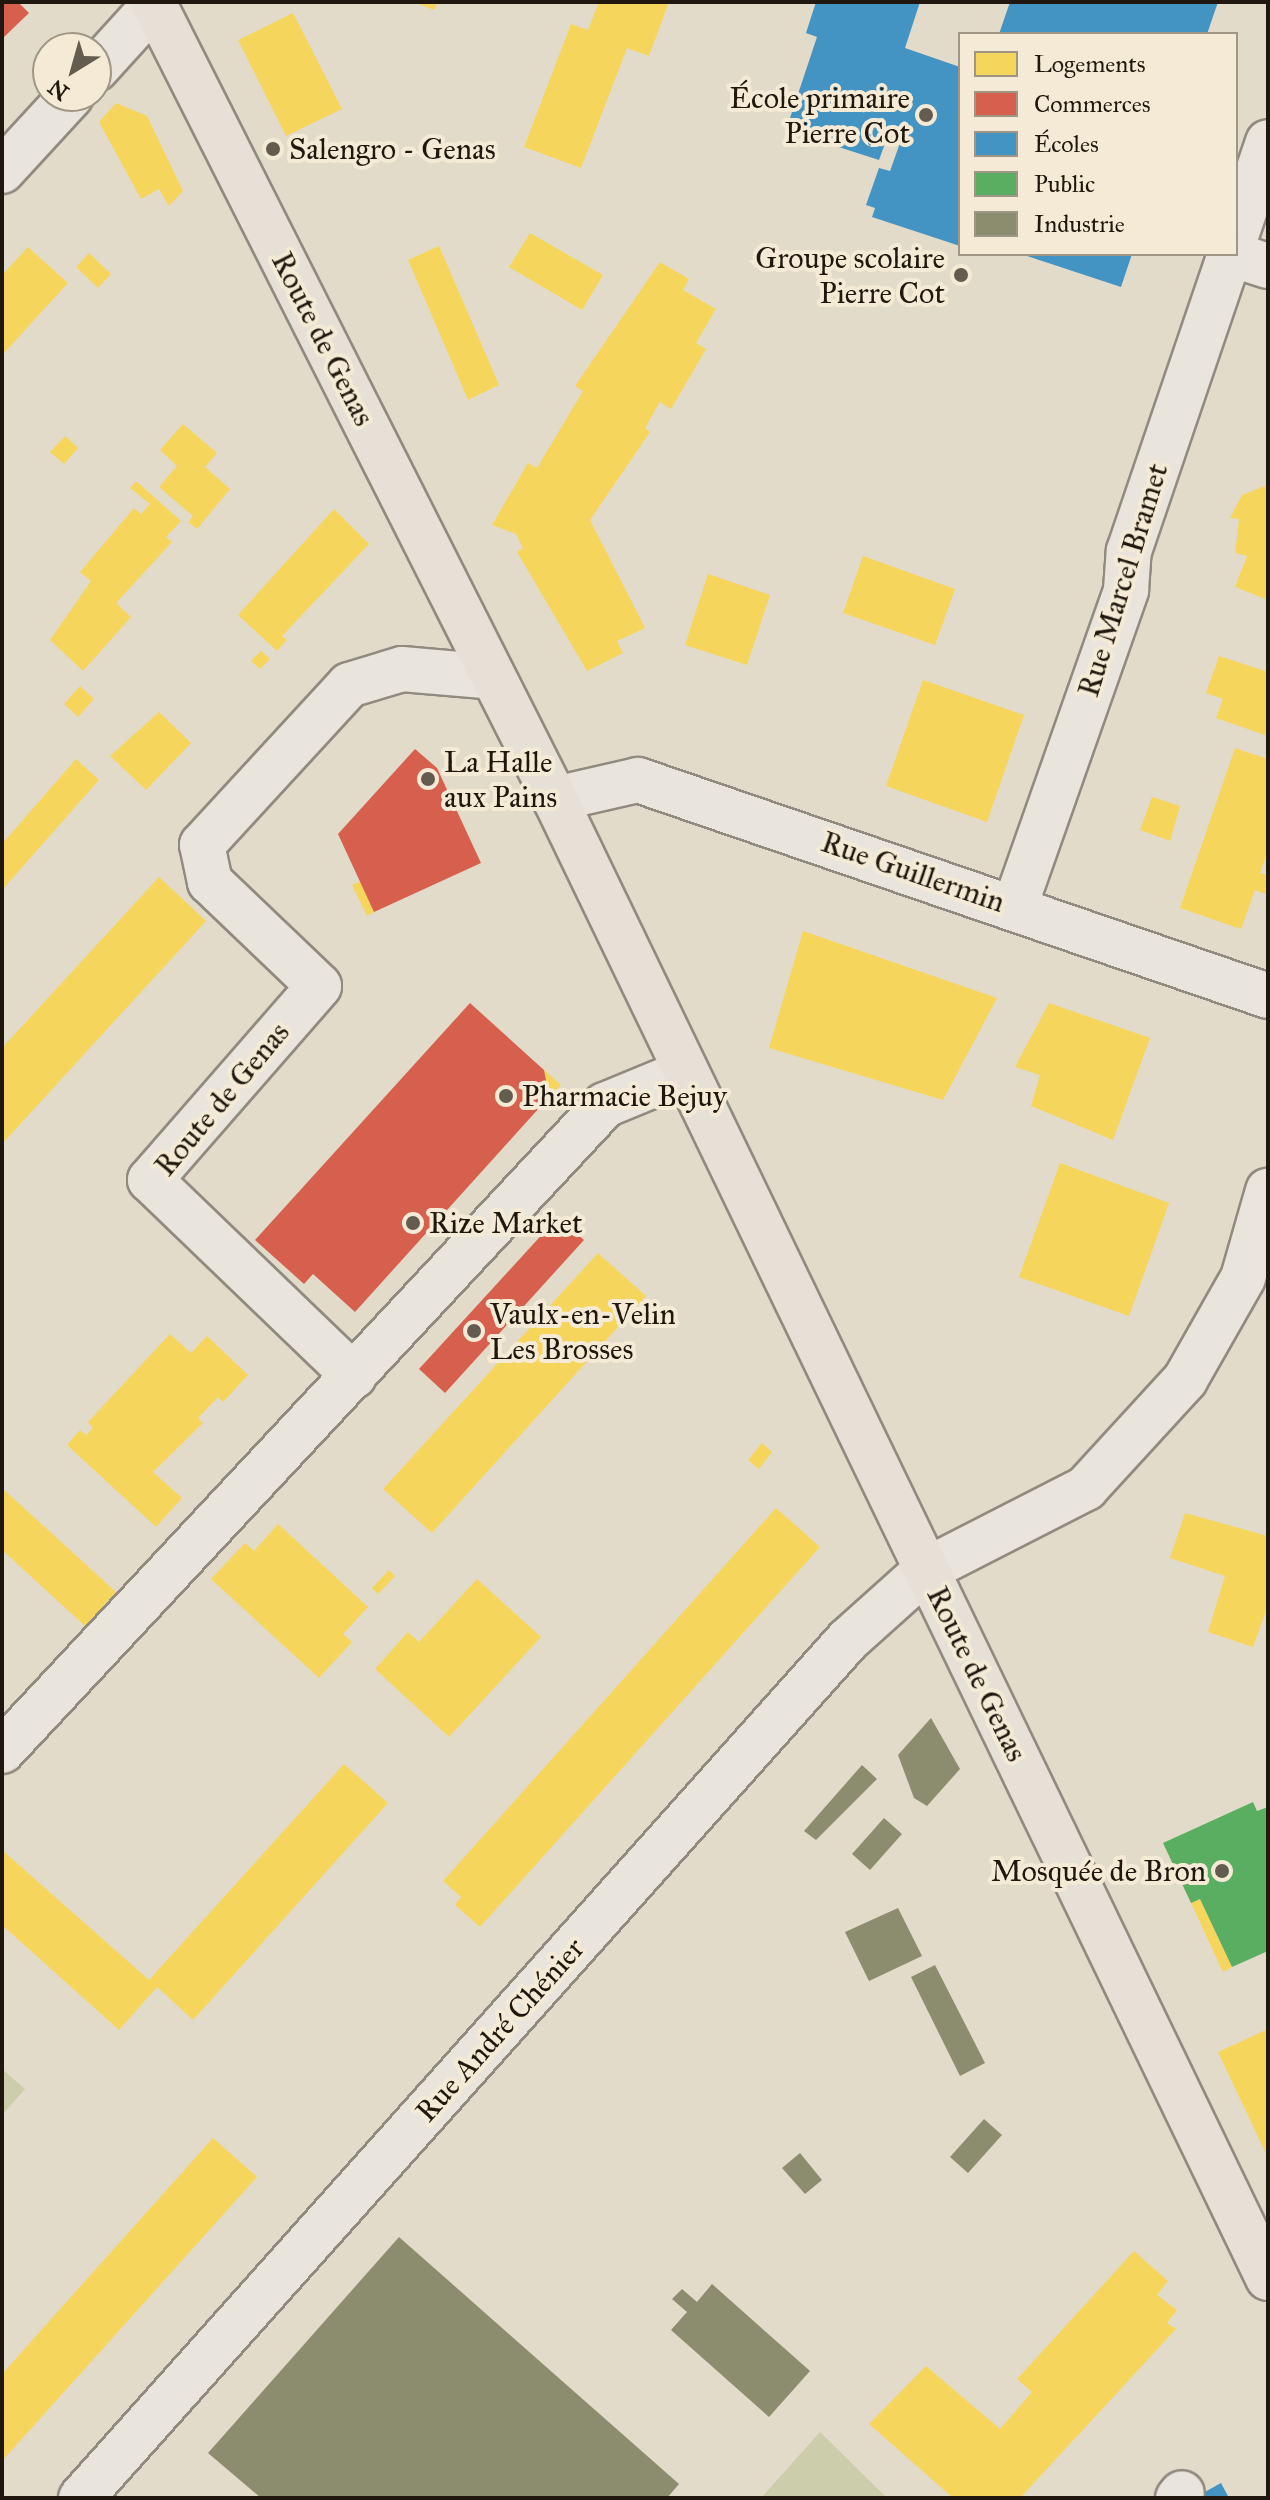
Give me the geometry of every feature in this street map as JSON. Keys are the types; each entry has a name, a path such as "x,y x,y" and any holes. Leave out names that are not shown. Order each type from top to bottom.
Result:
{"main road":[{"name":"Route de Genas","path":"154,4 555,799 1268,2278"}],"street":[{"path":"112,51 154,4"},
{"path":"2,171 56,112"},
{"path":"1238,230 1268,142"},
{"name":"Rue Marcel Bramet","path":"1015,906 1126,590 1129,551 1229,256"},
{"path":"1236,256 1268,266"},
{"name":"Route de Genas","path":"354,1376 150,1180 319,986 210,882 202,845 349,685 402,669 493,677"},
{"name":"Rue Guillermin","path":"555,799 638,780 1015,906 1268,996"},
{"path":"3,1752 605,1105 685,1072"},
{"name":"Rue André Chénier","path":"81,2498 848,1640 926,1570 1086,1488 1185,1380 1243,1278 1268,1191"}],"green space":[{"path":"2,2069 25,2089 2,2115"},
{"path":"820,2432 887,2498 761,2498"}],"building: Logements":[{"path":"414,2 438,2 434,10"},
{"path":"599,2 669,2 649,56 627,48 581,168 524,147 571,24 588,30"},
{"path":"293,13 342,109 286,136 238,40"},
{"path":"116,103 147,116 183,191 169,206 159,189 141,199 99,122 108,112 112,112"},
{"path":"530,233 603,275 582,310 509,267"},
{"path":"439,246 499,385 468,400 408,260"},
{"path":"28,247 68,283 4,353 2,275"},
{"path":"89,253 111,274 98,288 76,267"},
{"path":"660,262 689,279 683,290 716,309 696,343 706,349 671,409 660,402 645,428 650,432 590,520 645,628 617,641 623,653 587,671 517,552 523,548 516,534 492,525 528,463 537,468 583,391 575,386"},
{"path":"183,424 217,453 205,467 230,489 197,529 188,522 193,516 159,487 177,466 160,450"},
{"path":"65,436 78,448 64,464 50,452"},
{"path":"136,481 181,521 166,537 172,542 116,603 131,617 83,671 50,640 91,581 80,572 134,508 141,514 150,504 130,488"},
{"path":"1268,485 1268,600 1235,587 1247,556 1235,553 1239,519 1230,518 1242,495"},
{"path":"334,509 369,544 282,636 287,640 277,651 238,615"},
{"path":"863,556 955,589 935,645 843,613"},
{"path":"708,574 770,595 747,665 685,645"},
{"path":"261,651 270,659 260,669 251,661"},
{"path":"1219,656 1268,672 1268,736 1216,718 1223,699 1206,693"},
{"path":"923,680 1024,715 987,822 886,786"},
{"path":"80,686 94,699 78,717 64,704"},
{"path":"159,712 191,743 146,790 110,756"},
{"path":"1235,748 1268,759 1268,850 1260,873 1268,875 1268,895 1255,890 1241,929 1180,908"},
{"path":"76,759 99,780 2,890 2,844"},
{"path":"1152,797 1180,806 1170,841 1140,830"},
{"path":"159,877 206,921 2,1144 2,1048"},
{"path":"361,881 374,912 367,916 352,885"},
{"path":"803,931 997,998 943,1100 769,1048"},
{"path":"1049,1003 1150,1038 1113,1140 1031,1106 1040,1075 1015,1067"},
{"path":"544,1070 561,1085 549,1097 542,1072"},
{"path":"1060,1163 1169,1203 1129,1316 1019,1277"},
{"path":"598,1253 646,1296 432,1533 383,1489"},
{"path":"170,1334 191,1353 207,1336 248,1375 223,1402 218,1397 198,1418 203,1423 153,1472 182,1498 156,1527 67,1445 80,1430 86,1435 93,1428 88,1422"},
{"path":"762,1443 772,1452 759,1469 748,1460"},
{"path":"2,1488 116,1592 85,1626 2,1550"},
{"path":"776,1508 820,1547 480,1927 455,1905 461,1897 443,1881"},
{"path":"1185,1513 1268,1536 1268,1605 1253,1647 1208,1632 1225,1576 1170,1558"},
{"path":"278,1524 368,1607 343,1634 352,1642 319,1678 211,1579 245,1543 254,1551"},
{"path":"389,1570 395,1576 378,1594 372,1588"},
{"path":"477,1579 541,1637 449,1737 375,1669 408,1632 419,1642"},
{"path":"344,1764 388,1803 193,2020 157,1987 119,2030 2,1925 2,1850 149,1980"},
{"path":"1200,1899 1232,1967 1223,1972 1191,1903"},
{"path":"1268,2029 1268,2158 1218,2052"},
{"path":"213,2138 257,2177 2,2461 2,2374"},
{"path":"1134,2251 1168,2281 1157,2295 1177,2310 1167,2323 1176,2329 1020,2498 953,2498 869,2424 926,2366 1000,2429 1032,2392 1017,2379"}],"building: Commerces":[{"path":"2,2 18,2 29,13 2,39"},
{"path":"415,749 437,768 481,863 374,912 338,834"},
{"path":"470,1003 544,1070 549,1097 355,1312 313,1274 304,1284 255,1240"},
{"path":"558,1217 584,1240 445,1393 419,1369"}],"building: Écoles":[{"path":"816,2 920,2 905,48 958,66 958,245 872,217 875,208 866,205 879,168 890,171 900,143 887,138 879,160 786,130 817,37 806,33"},
{"path":"1010,2 1218,2 1208,32 1000,32"},
{"path":"1027,256 1131,256 1121,287"},
{"path":"1221,2483 1229,2498 1194,2498"}],"building: Public":[{"name":"Mosquée de Bron","path":"1253,1802 1257,1811 1268,1807 1268,1951 1232,1967 1200,1899 1191,1903 1163,1843"}],"building: Industrie":[{"path":"931,1718 960,1769 927,1806 914,1798 898,1755"},
{"path":"862,1765 877,1779 816,1840 804,1831"},
{"path":"884,1818 902,1834 870,1870 852,1854"},
{"path":"898,1908 922,1956 869,1981 845,1932"},
{"path":"935,1965 985,2063 960,2076 911,1977"},
{"path":"984,2119 1002,2135 968,2173 950,2157"},
{"path":"800,2153 822,2180 805,2194 782,2168"},
{"path":"399,2237 679,2484 667,2498 261,2498 208,2453"},
{"path":"712,2284 810,2371 769,2417 671,2330 687,2312 672,2299 682,2289 697,2302"}],"place":[{"name":"École primaire Pierre Cot","path":"926,115"},
{"name":"Salengro - Genas","path":"273,149"},
{"name":"Groupe scolaire Pierre Cot","path":"961,275"},
{"name":"La Halle aux Pains","path":"428,779"},
{"name":"Pharmacie Bejuy","path":"506,1096"},
{"name":"Rize Market","path":"413,1223"},
{"name":"Vaulx-en-Velin Les Brosses","path":"474,1331"},
{"name":"Mosquée de Bron","path":"1222,1871"}]}
